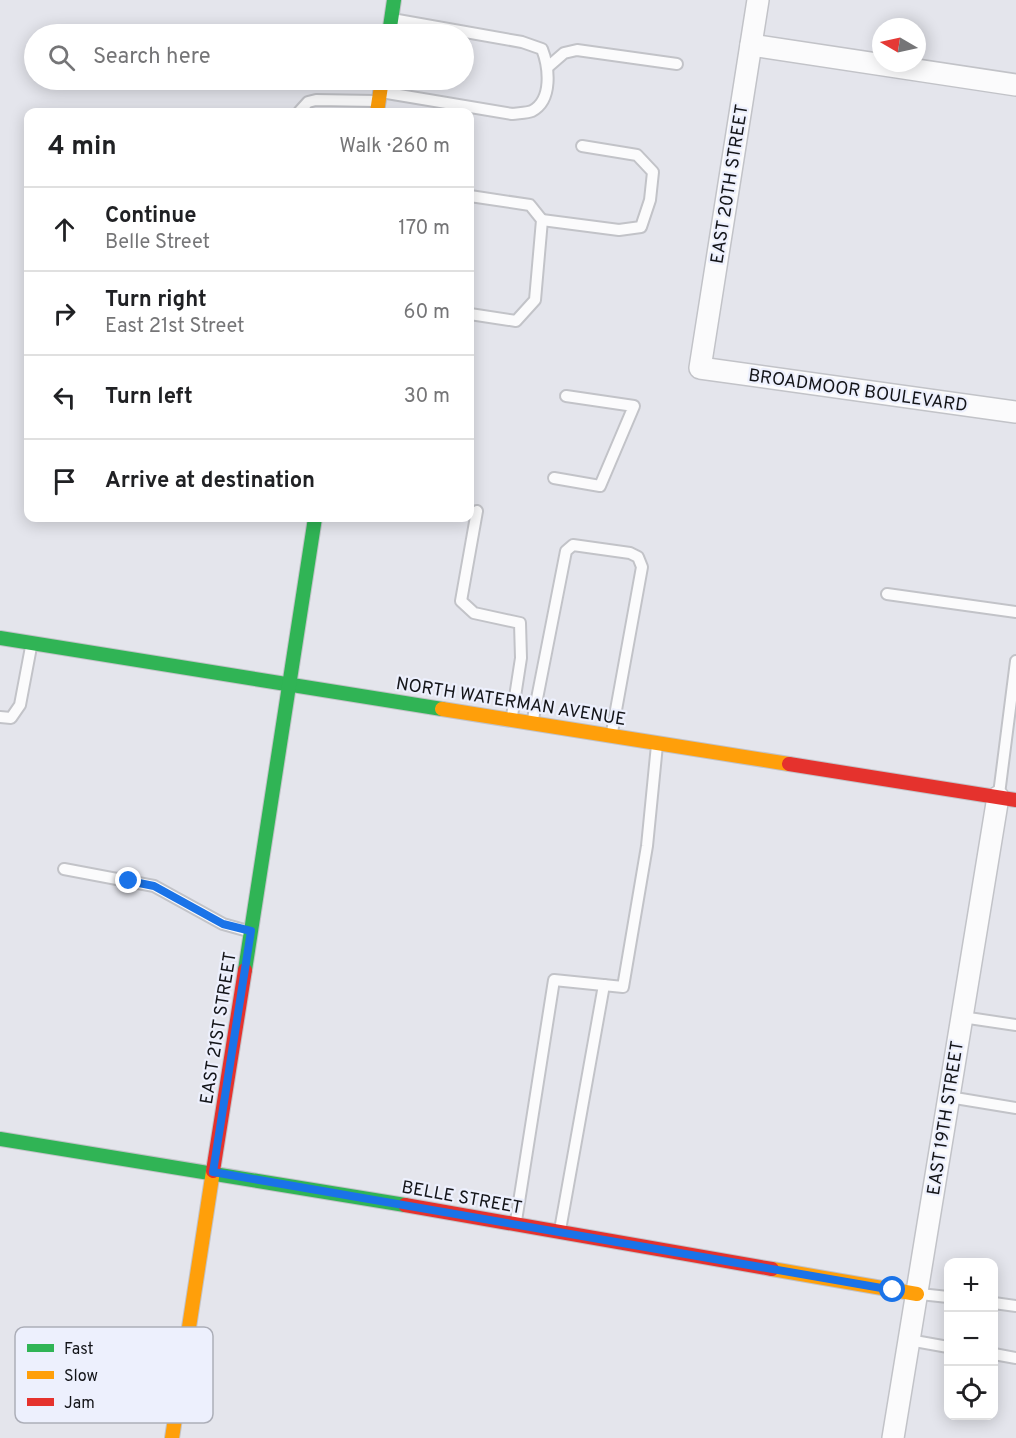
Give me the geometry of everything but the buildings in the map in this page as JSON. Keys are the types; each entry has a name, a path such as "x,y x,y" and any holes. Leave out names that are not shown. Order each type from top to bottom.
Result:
{"street":[{"path":"391,24 394,0"},
{"name":"EAST 20TH STREET","path":"700,368 758,0"},
{"path":"751,45 1016,85"},
{"name":"BROADMOOR BOULEVARD","path":"700,368 1016,412"},
{"name":"EAST 21ST STREET","path":"189,1327 314,522"},
{"name":"NORTH WATERMAN AVENUE","path":"0,638 1007,799"},
{"name":"EAST 19TH STREET","path":"893,1438 962,1017 1007,799"},
{"name":"BELLE STREET","path":"0,1139 213,1172 917,1294"},
{"name":"EAST 21ST STREET","path":"172,1438 174,1423"}],"lane":[{"path":"392,19 420,24"},
{"path":"474,34 522,42 542,49 549,66 544,99 532,111 513,114 474,109"},
{"path":"549,66 564,53 577,50 677,64"},
{"path":"303,108 308,102 316,99 380,96 469,108"},
{"path":"474,197 530,206 542,220 619,230 640,227 650,200 653,172 638,155 582,146"},
{"path":"474,315 516,321 535,300 542,220"},
{"path":"554,478 600,486 634,406 566,396"},
{"path":"477,511 461,601 474,613 520,623 521,658 511,720"},
{"path":"532,723 566,551 573,545 630,553 638,557 642,567 611,735"},
{"path":"887,594 1016,612"},
{"path":"0,717 11,718 20,705 32,644"},
{"path":"1007,799 1016,661"},
{"path":"515,1224 554,980 623,987 647,846 657,743"},
{"path":"64,869 154,886 223,924 251,931"},
{"path":"560,1232 604,985"},
{"path":"962,1017 1016,1025"},
{"path":"949,1097 1016,1108"},
{"path":"917,1294 944,1297"},
{"path":"998,1304 1016,1306"},
{"path":"909,1340 944,1346"},
{"path":"998,1355 1016,1358"}],"traffic: fast":[{"path":"390,24 394,0"},
{"path":"245,970 314,522"},
{"path":"0,638 442,709"},
{"path":"0,1139 405,1205"}],"traffic: slow":[{"path":"378,108 380,90"},
{"path":"442,709 789,764"},
{"path":"189,1327 213,1171"},
{"path":"772,1269 917,1294"},
{"path":"172,1438 174,1423"}],"traffic: jam":[{"path":"789,764 1016,800"},
{"path":"213,1171 245,970"},
{"path":"405,1205 772,1269"}],"route":[{"path":"129,881 154,886 223,924 251,931 213,1172 893,1290"}]}
